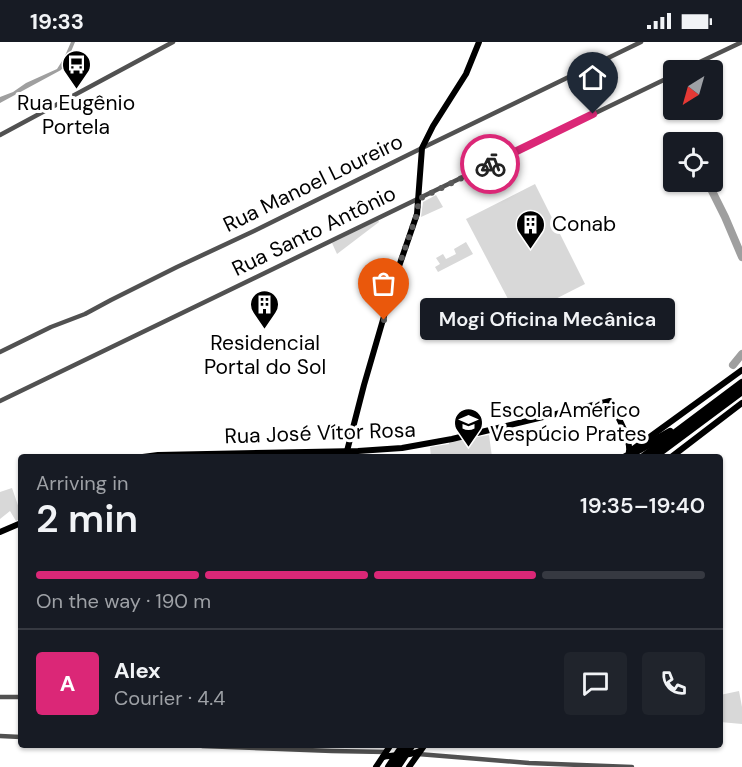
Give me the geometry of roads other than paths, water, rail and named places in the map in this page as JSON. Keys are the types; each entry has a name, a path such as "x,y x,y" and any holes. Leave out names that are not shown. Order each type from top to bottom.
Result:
{"highway":[{"path":"647,454 742,383"},
{"path":"657,454 742,391"},
{"path":"629,454 702,413"},
{"path":"389,767 397,753"}],"main road":[{"path":"347,451 364,385 417,214 422,148 466,74 479,42"},
{"path":"628,454 742,370"},
{"name":"Rua José Vítor Rosa","path":"205,454 347,451 425,445 610,401 626,435"},
{"path":"675,454 742,403"},
{"path":"626,435 637,441 645,440"},
{"path":"626,435 629,446 626,454"},
{"path":"0,532 18,524"},
{"path":"376,767 397,753 421,750"},
{"path":"411,765 421,750"},
{"path":"397,753 411,758 411,765"}],"street":[{"path":"0,135 173,42"},
{"name":"Rua Manoel Loureiro","path":"0,352 51,327 86,314 177,267 641,42"},
{"path":"704,60 742,42"},
{"name":"Rua Santo Antônio","path":"0,400 663,80"},
{"path":"376,219 380,221 380,225"},
{"path":"0,697 18,698"},
{"path":"0,736 18,737"},
{"path":"254,748 397,753"},
{"path":"421,750 529,763 632,767"}],"waterway":[{"path":"712,192 742,257"},
{"path":"733,365 742,354"}],"place":[{"name":"Rua Eugênio Portela","path":"76,90"},
{"name":"Conab","path":"531,250"},
{"name":"Mogi Oficina Mecânica","path":"384,320"},
{"name":"Residencial Portal do Sol","path":"265,330"},
{"name":"Escola Américo Vespúcio Prates","path":"469,448"}]}
